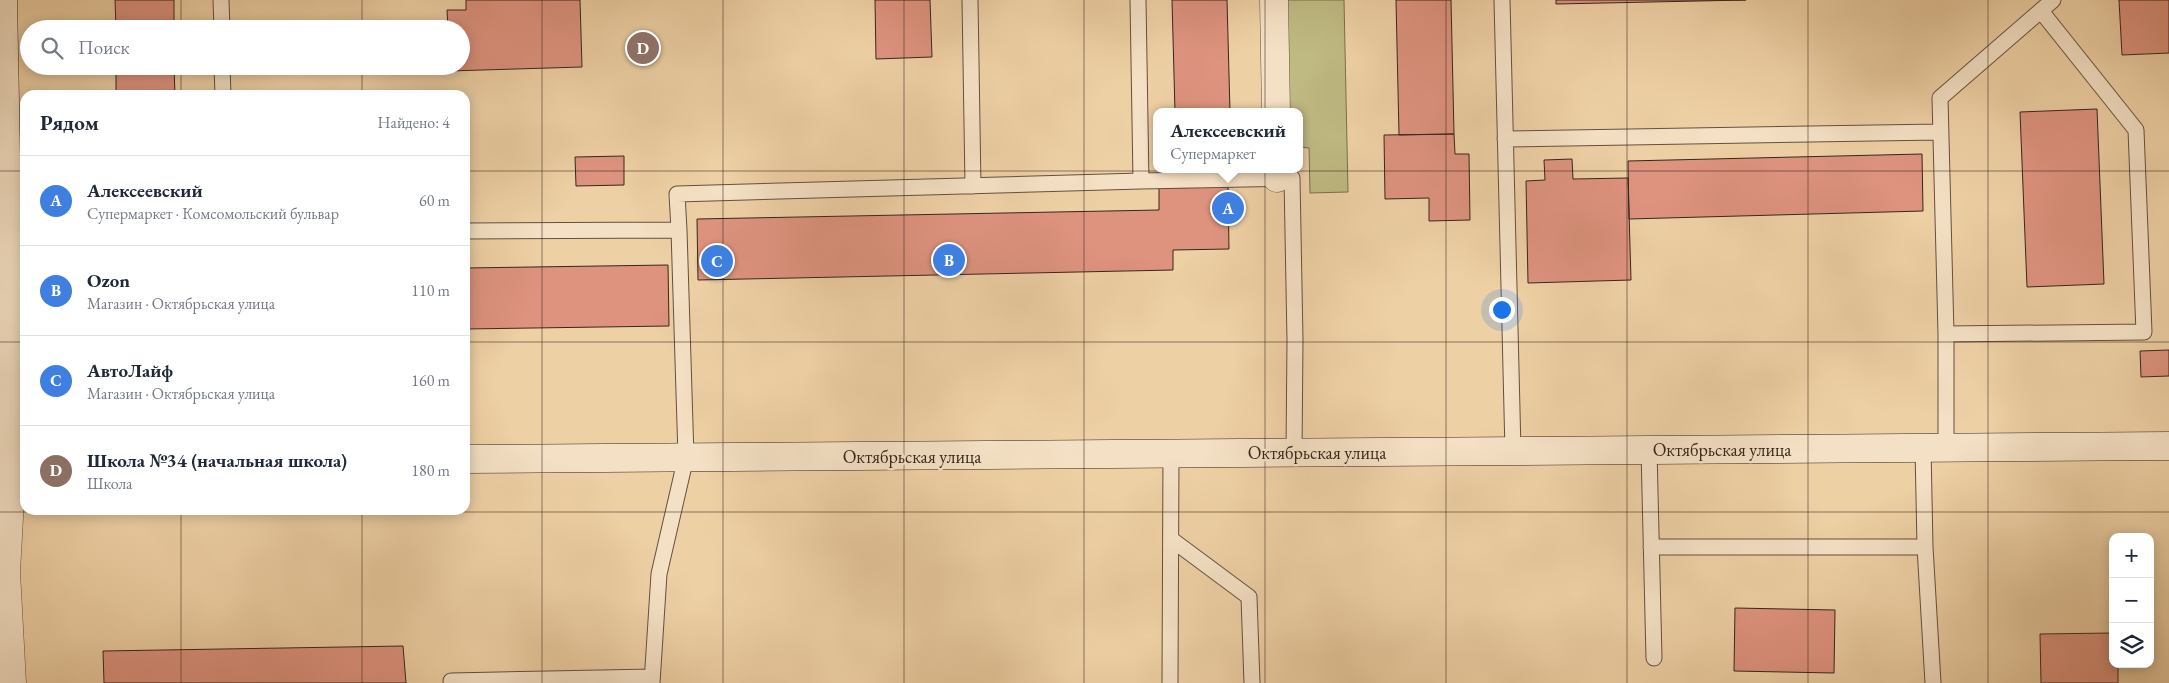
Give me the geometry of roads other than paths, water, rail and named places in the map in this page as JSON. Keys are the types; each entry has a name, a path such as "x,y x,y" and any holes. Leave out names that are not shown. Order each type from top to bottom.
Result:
{"street":[{"path":"3,0 12,463 6,572 12,683"},
{"path":"1274,0 1276,108"},
{"name":"Октябрьская улица","path":"470,459 2169,446"}],"lane":[{"path":"222,0 222,20"},
{"path":"970,0 973,186"},
{"path":"1138,0 1141,181"},
{"path":"1502,0 1513,451"},
{"path":"1933,683 1925,547 1946,334 1939,132 1940,98 2053,0"},
{"path":"1946,334 2144,332 2136,130 2041,11"},
{"path":"222,75 223,90"},
{"path":"1506,139 1939,132"},
{"path":"451,681 652,680 660,574 686,458 677,194 1141,181 1277,174 1292,178 1295,340 1294,452"},
{"path":"470,230 679,230"},
{"path":"1649,450 1654,658"},
{"path":"1170,683 1171,454"},
{"path":"1171,539 1249,597 1252,683"},
{"path":"1651,547 1925,547"}],"place":[{"name":"Школа №34 (начальная школа)","path":"643,48"},
{"name":"Алексеевский","path":"1228,208"},
{"name":"Ozon","path":"949,260"},
{"name":"АвтоЛайф","path":"717,261"}]}
